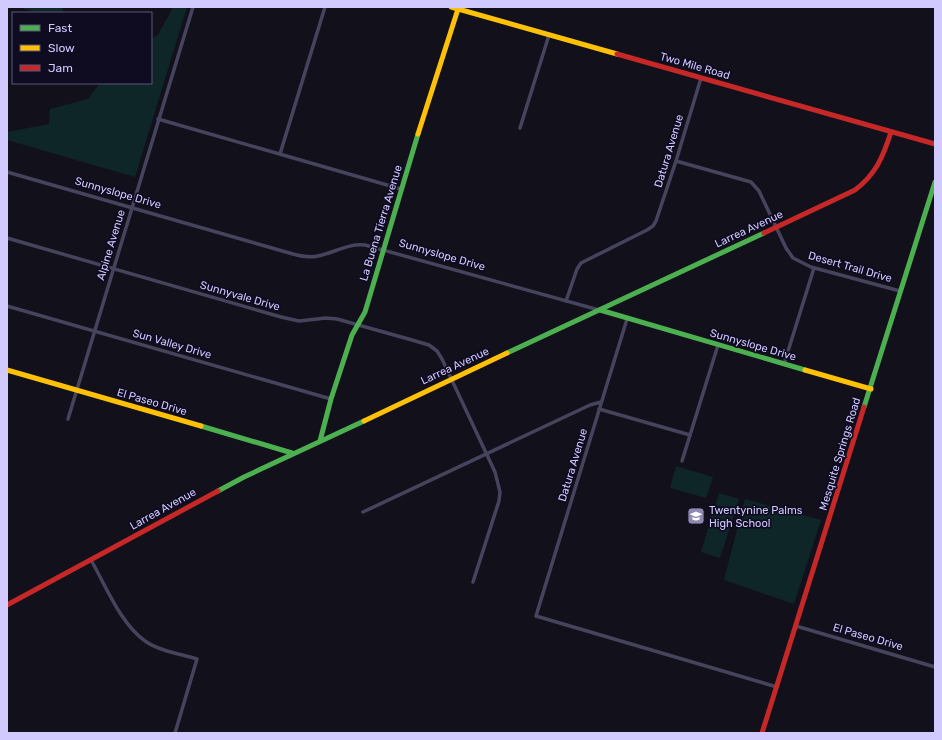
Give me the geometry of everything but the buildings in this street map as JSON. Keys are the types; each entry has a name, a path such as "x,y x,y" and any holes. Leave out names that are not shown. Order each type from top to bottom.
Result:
{"street":[{"name":"Alpine Avenue","path":"68,419 131,207 193,7"},
{"path":"280,154 325,7"},
{"name":"Two Mile Road","path":"451,7 935,144"},
{"name":"La Buena Tierra Avenue","path":"320,441 331,399 352,335 365,312 401,189 458,9"},
{"path":"520,128 549,35"},
{"name":"Datura Avenue","path":"566,301 577,269 581,263 653,226 659,214 701,78"},
{"path":"158,119 401,189"},
{"name":"Larrea Avenue","path":"7,606 209,495 292,453 845,195 863,184 875,172 884,155 891,132"},
{"name":"Desert Trail Drive","path":"676,161 751,182 759,191 786,248 793,258 814,268 900,291"},
{"name":"Sunnyslope Drive","path":"7,172 306,257 320,256 347,246 360,244 383,249 600,310 871,389"},
{"name":"Mesquite Springs Road","path":"762,733 935,182"},
{"name":"Sunnyvale Drive","path":"7,238 281,317 299,321 312,319 337,319 429,345 437,351 452,379 495,472 500,492 499,501 474,582"},
{"path":"784,364 814,268"},
{"name":"Sun Valley Drive","path":"7,306 331,399"},
{"name":"Datura Avenue","path":"627,319 536,616 777,687"},
{"path":"682,462 718,345"},
{"name":"El Paseo Drive","path":"7,370 292,453"},
{"path":"363,512 590,405 601,402"},
{"path":"599,409 690,435"},
{"path":"91,560 122,617 141,638 159,648 197,659 175,733"},
{"name":"El Paseo Drive","path":"796,626 935,667"}],"green space":[{"path":"18,7 62,7 64,12 36,12"},
{"path":"172,7 187,7 135,177 7,140 7,132 49,124 50,109 88,99 99,84 152,84 152,38 158,35"},
{"path":"676,466 713,477 706,498 670,488"},
{"path":"719,493 739,499 720,558 701,552"},
{"path":"745,499 821,520 794,604 724,580"}],"traffic: fast":[{"path":"320,441 331,399 352,335 365,312 418,134"},
{"path":"864,407 935,182"},
{"path":"507,353 764,233"},
{"path":"600,310 805,370"},
{"path":"218,491 244,477 364,421"},
{"path":"201,426 292,453"}],"traffic: slow":[{"path":"451,7 617,54"},
{"path":"418,134 458,9"},
{"path":"364,421 507,353"},
{"path":"7,370 201,426"},
{"path":"805,370 871,389"}],"traffic: jam":[{"path":"617,54 935,144"},
{"path":"764,233 855,190 874,171 882,157 891,132"},
{"path":"762,733 864,407"},
{"path":"7,605 218,491"}],"place":[{"name":"Twentynine Palms High School","path":"696,516"}]}
